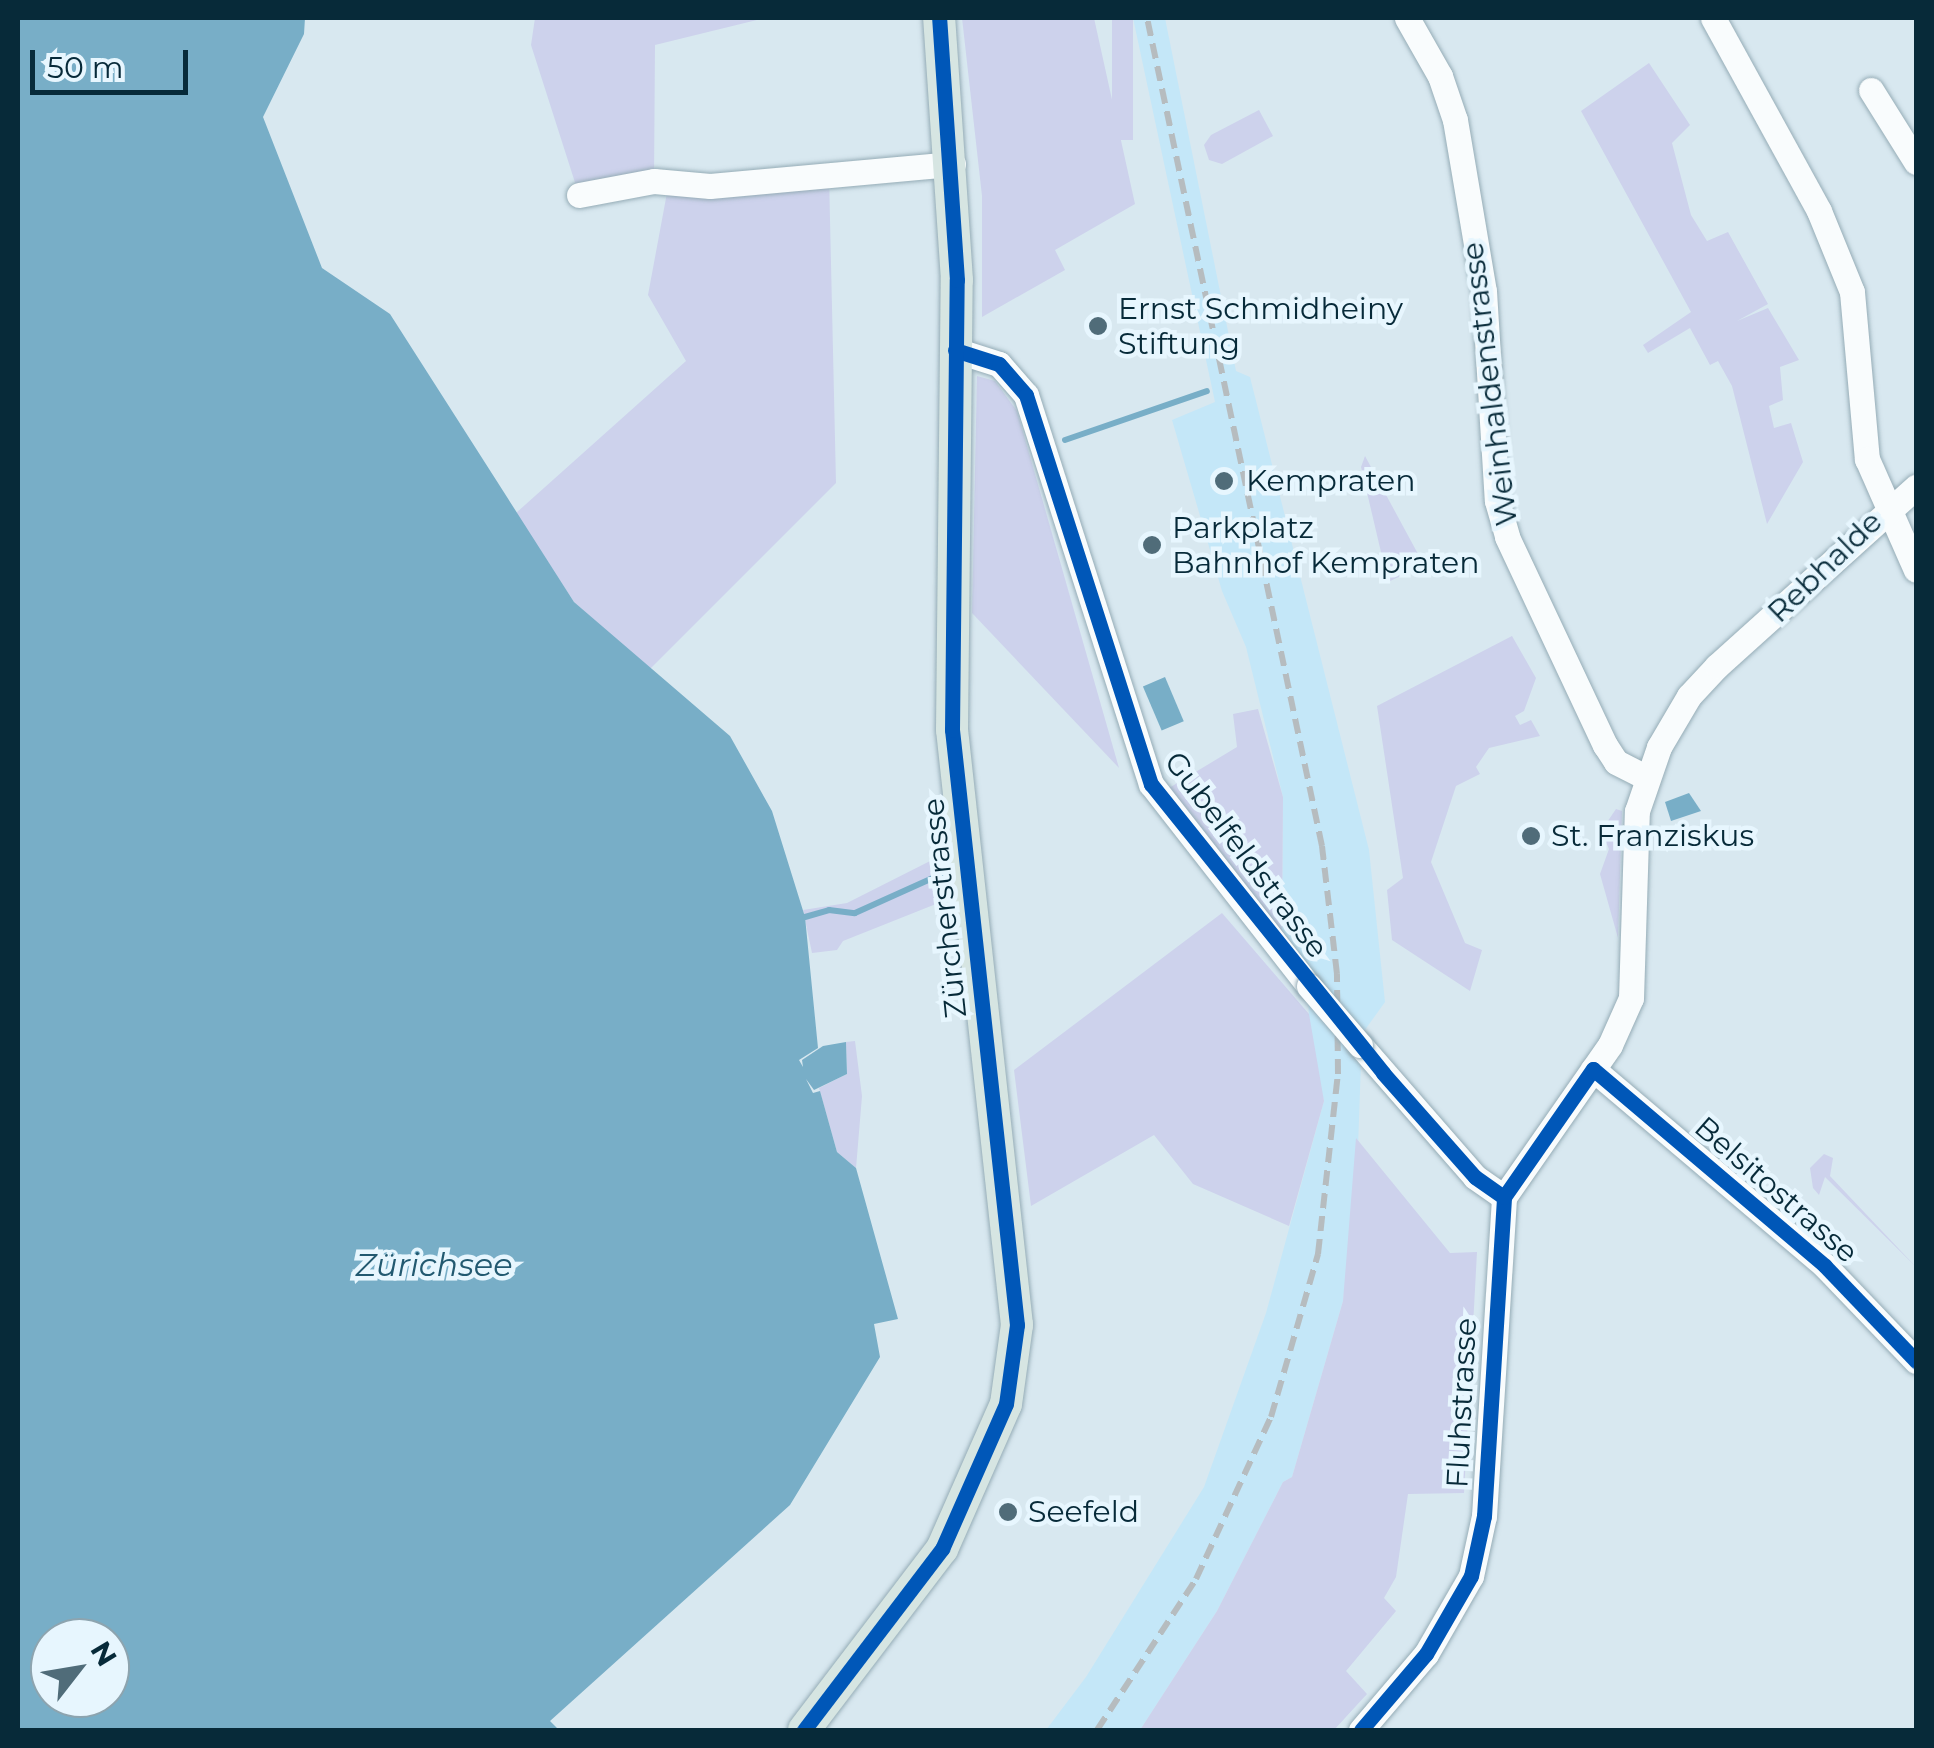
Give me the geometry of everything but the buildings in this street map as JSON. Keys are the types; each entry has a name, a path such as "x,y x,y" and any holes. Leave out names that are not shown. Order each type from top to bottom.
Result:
{"main road":[{"name":"Zürcherstrasse","path":"804,1730 942,1549 1006,1404 1017,1324 952,730 954,164 938,18"}],"street":[{"name":"Weinhaldenstrasse","path":"1407,18 1440,76 1454,120 1484,291 1498,501 1507,537 1606,745 1616,762 1647,778"},
{"name":"Rebhalde","path":"1593,1068 1610,1046 1634,979 1634,848 1647,778 1690,696 1888,512 1861,424 1852,292 1818,210 1714,18"},
{"path":"1872,90 1916,162"},
{"path":"579,194 654,181 710,186 954,164"},
{"name":"Gubelfeldstrasse","path":"955,350 1000,364 1026,395 1099,639 1150,784 1360,1045 1476,1177 1504,1196"},
{"path":"1916,487 1888,512 1916,570"},
{"path":"1504,1196 1593,1068"},
{"name":"Belsitostrasse","path":"1593,1068 1825,1266 1916,1361"},
{"name":"Fluhstrasse","path":"1361,1730 1452,1618 1479,1547 1504,1196"}],"shaded area":[{"path":"535,18 765,18 655,45 654,181 579,195 531,45"},
{"path":"962,18 1094,18 1135,204 1055,250 1065,270 982,317 982,196"},
{"path":"1112,18 1133,18 1133,140 1112,140"},
{"path":"1133,18 1165,18 1236,371 1250,377 1369,850 1385,1002 1362,1034 1357,1176 1343,1301 1292,1477 1283,1482 1217,1611 1140,1730 1046,1730 1086,1677 1204,1487 1266,1313 1324,1101 1310,1044 1307,968 1282,933 1283,797 1246,647 1222,591 1172,420 1215,402"},
{"path":"1649,63 1690,125 1672,143 1691,215 1707,241 1728,232 1768,304 1737,321 1768,308 1799,360 1780,367 1783,400 1769,406 1774,428 1791,423 1803,462 1767,524 1732,386 1718,361 1710,365 1690,328 1648,353 1643,345 1691,312 1581,111"},
{"path":"1259,110 1273,136 1222,164 1209,160 1204,145 1211,135"},
{"path":"829,175 836,483 650,669 574,602 516,513 686,361 648,295 669,182"},
{"path":"977,376 995,381 1017,411 1119,768 972,613"},
{"path":"1365,456 1424,565 1388,582 1361,467"},
{"path":"1512,636 1536,678 1524,711 1515,716 1520,725 1531,720 1540,736 1489,748 1476,767 1480,774 1456,786 1431,862 1465,943 1482,950 1470,991 1392,940 1387,890 1403,878 1377,706"},
{"path":"1258,709 1283,797 1282,933 1169,788 1237,747 1233,714"},
{"path":"1616,809 1622,811 1618,938 1600,874 1609,849 1601,831"},
{"path":"940,856 946,900 843,941 837,950 812,953 803,910 847,903"},
{"path":"1222,913 1309,1014 1324,1101 1289,1226 1193,1184 1154,1135 1031,1206 1014,1070"},
{"path":"855,1041 862,1096 856,1168 837,1152 819,1088 847,1074 846,1042"},
{"path":"1356,1138 1450,1253 1477,1252 1464,1493 1408,1494 1396,1577 1384,1598 1396,1611 1346,1671 1367,1694 1334,1730 1140,1730 1217,1611 1283,1482 1292,1477 1343,1301"},
{"path":"1824,1154 1833,1158 1830,1176 1916,1267 1825,1177 1819,1195 1813,1188 1810,1168"}],"water":[{"name":"Zürichsee","path":"18,18 305,18 304,34 263,117 322,268 390,314 574,602 730,736 772,811 805,917 818,1048 799,1060 803,1067 802,1060 823,1046 846,1042 847,1074 814,1090 806,1079 813,1093 820,1091 837,1152 856,1168 898,1319 874,1324 880,1357 790,1505 550,1721 559,1730 18,1730"},
{"path":"1165,677 1184,721 1162,731 1143,686"},
{"path":"1689,793 1701,811 1671,821 1665,802"}],"waterway":[{"path":"1065,440 1207,391"},
{"path":"805,917 829,910 855,913 944,873"}],"railway":[{"path":"1097,1730 1196,1579 1271,1417 1318,1254 1338,1074 1337,974 1322,846 1147,18"}],"cycle path":[{"path":"804,1730 942,1549 1006,1404 1017,1325 952,730 957,280 939,18"},
{"path":"955,350 999,364 1026,395 1151,784 1383,1073 1475,1177 1504,1197"},
{"path":"1361,1730 1426,1654 1471,1576 1484,1516 1504,1197 1593,1069 1825,1266 1916,1361"}],"place":[{"name":"Ernst Schmidheiny Stiftung","path":"1098,326"},
{"name":"Kempraten","path":"1224,481"},
{"name":"Parkplatz Bahnhof Kempraten","path":"1152,545"},
{"name":"St. Franziskus","path":"1531,836"},
{"name":"Seefeld","path":"1008,1512"}]}
